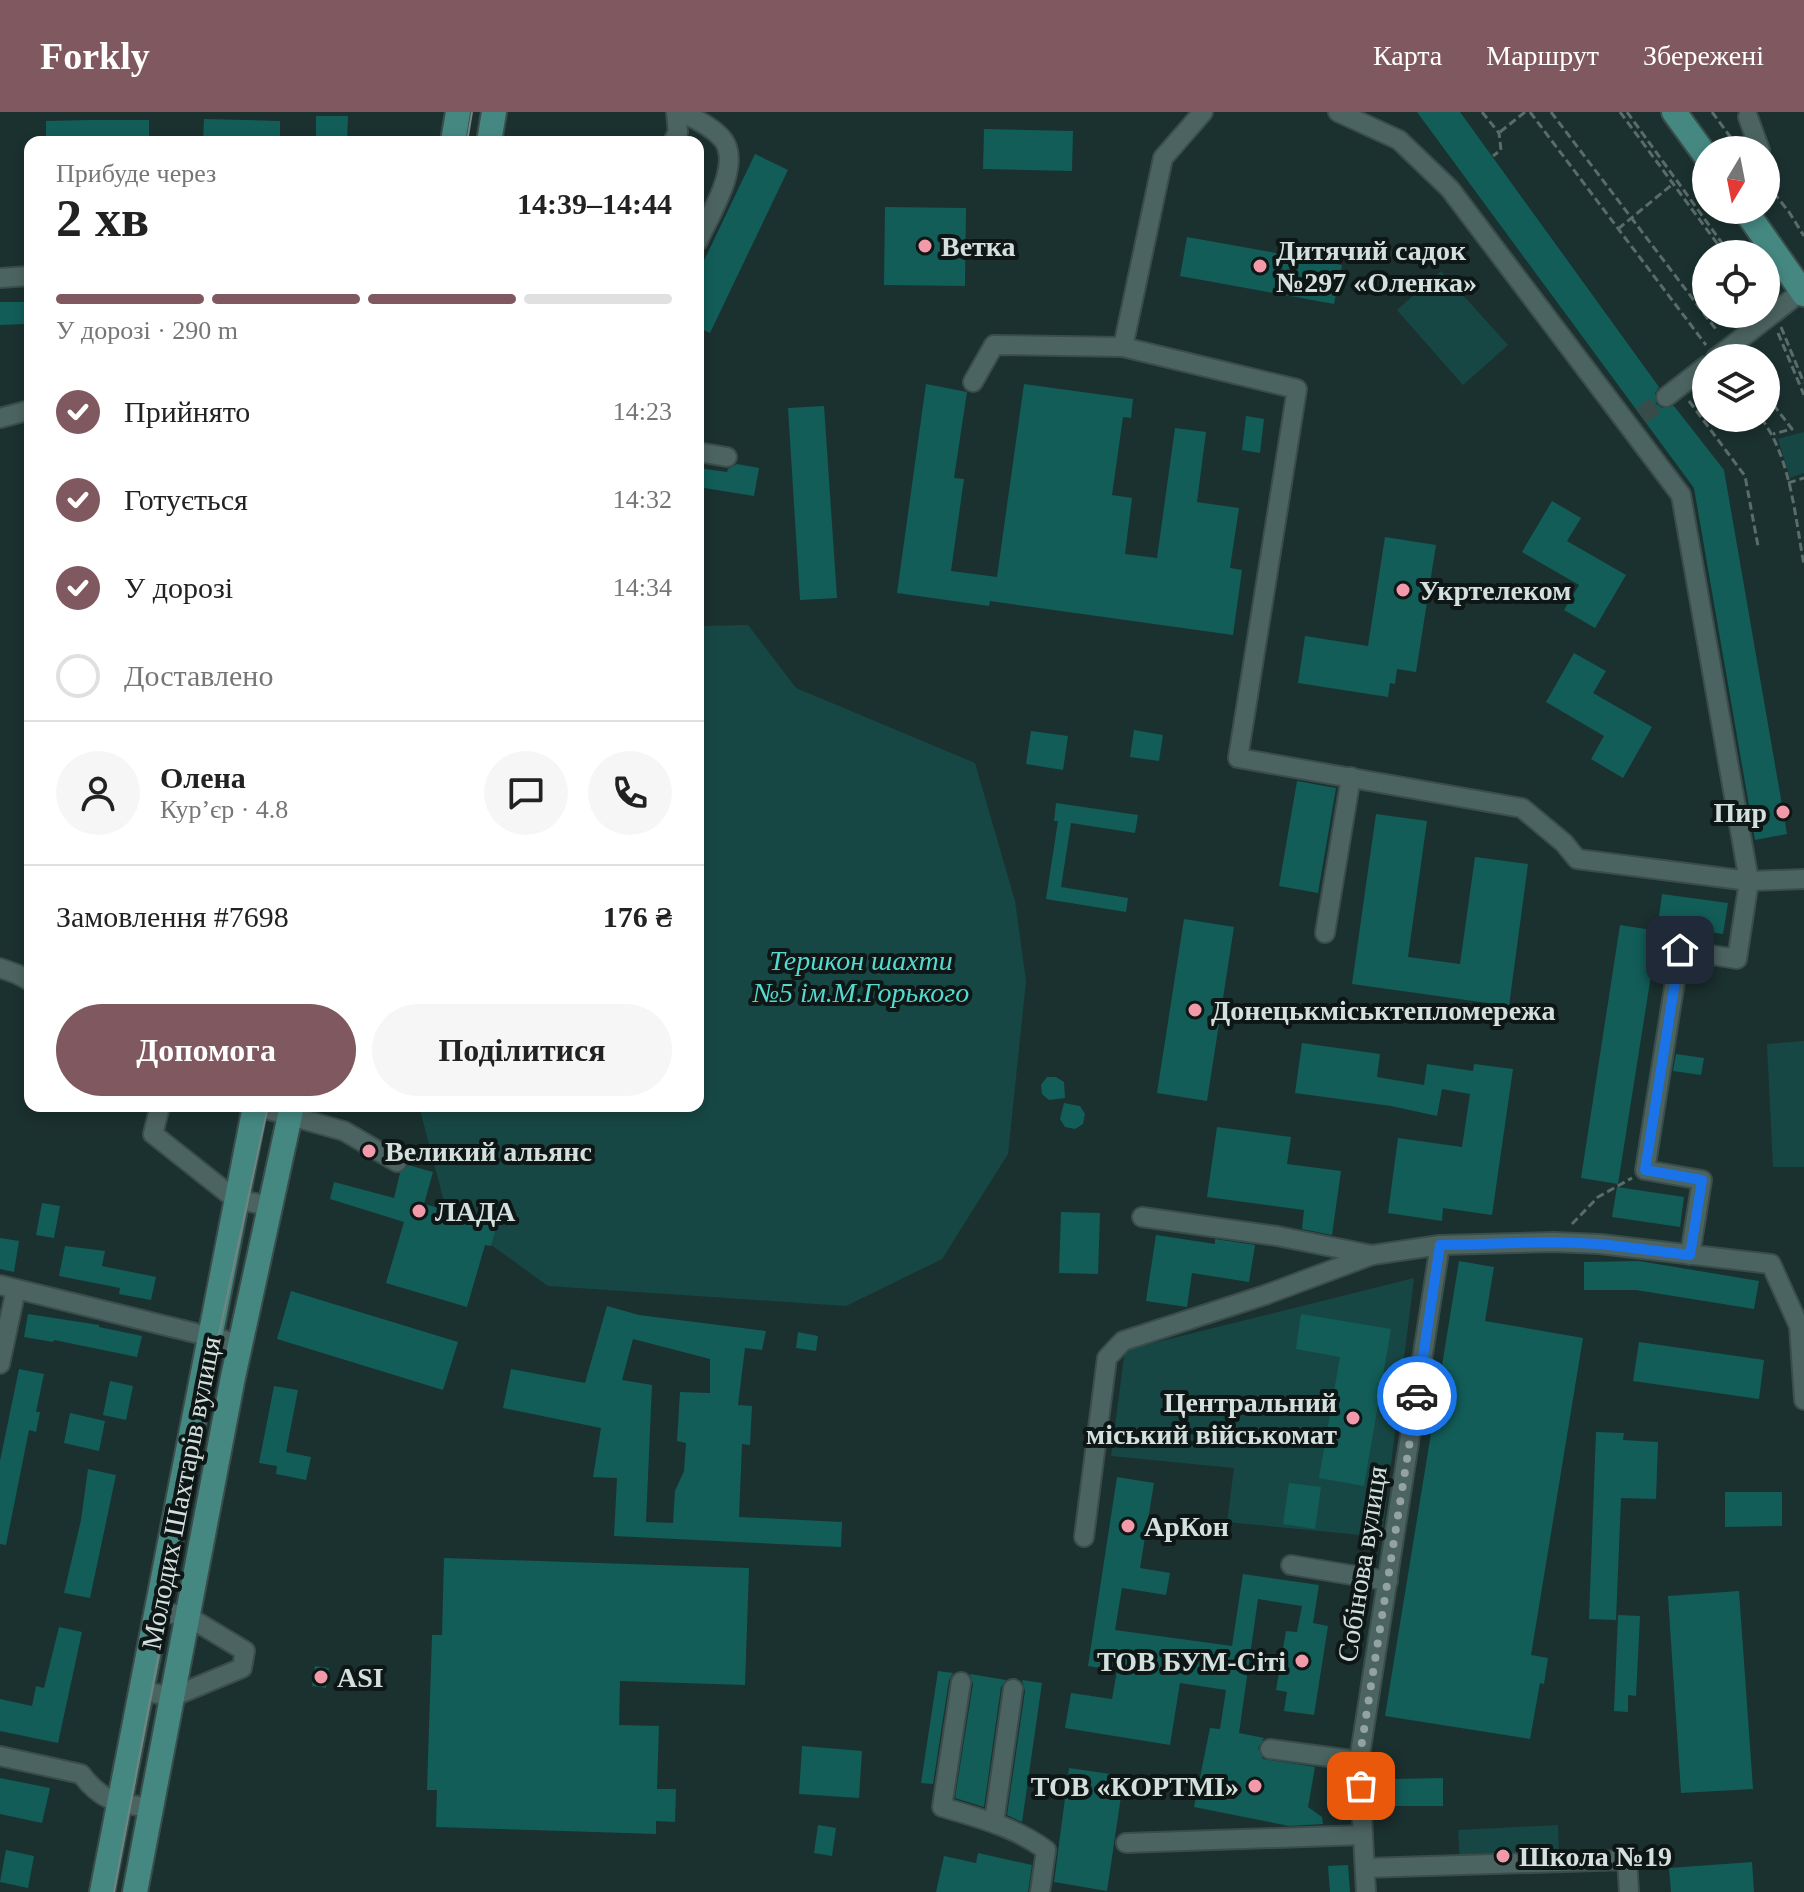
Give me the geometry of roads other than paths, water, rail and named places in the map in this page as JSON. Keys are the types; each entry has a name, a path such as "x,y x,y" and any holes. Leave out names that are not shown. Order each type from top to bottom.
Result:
{"main road":[{"path":"454,136 458,112"},
{"path":"490,136 494,112"},
{"path":"1674,112 1692,137"},
{"path":"1755,224 1803,292"},
{"name":"Молодих Шахтарів вулиця","path":"102,1892 254,1112"},
{"name":"Молодих Шахтарів вулиця","path":"135,1892 240,1344 291,1112"}],"street":[{"path":"676,112 676,136"},
{"path":"682,112 724,141 730,161 727,178 704,228"},
{"path":"1123,347 1163,158 1203,112"},
{"path":"1338,112 1399,140 1450,189 1634,421 1681,495 1749,881 1737,959 1680,950 1645,1170 1702,1180 1690,1255"},
{"path":"1748,117 1755,136"},
{"path":"0,278 24,276"},
{"path":"1731,344 1803,292"},
{"path":"973,382 994,345 1123,347 1297,389 1238,758 1522,808 1564,843 1577,859 1749,881 1804,879"},
{"path":"1672,392 1692,375"},
{"path":"0,418 24,412"},
{"path":"704,453 727,457"},
{"path":"1325,933 1351,777"},
{"path":"0,968 24,978"},
{"path":"158,1112 153,1134 235,1199 270,1206"},
{"path":"296,1112 344,1131 397,1162"},
{"path":"1142,1217 1277,1236 1372,1255"},
{"path":"1084,1537 1107,1358 1123,1341 1265,1295 1372,1255 1440,1245 1554,1242 1600,1244 1771,1264 1801,1328 1804,1400"},
{"name":"Собінова вулиця","path":"1366,1892 1359,1761 1440,1245"},
{"path":"0,1364 8,1287 240,1344"},
{"path":"1291,1565 1388,1581"},
{"path":"140,1690 172,1697 242,1668 245,1651 187,1616 156,1611"},
{"path":"961,1682 942,1807 994,1822 1029,1837 1046,1850 1040,1892"},
{"path":"994,1822 1013,1689"},
{"path":"1270,1749 1359,1761"},
{"path":"0,1756 81,1774 93,1790 104,1798 151,1808"},
{"path":"1126,1843 1363,1835"},
{"path":"1365,1868 1627,1860 1629,1892"}],"tunnel":[{"path":"1641,416 1666,397"}],"tram line":[{"path":"468,136 472,112"},
{"path":"114,1892 218,1339 267,1112"}],"place":[{"name":"Ветка","path":"925,246"},
{"name":"Дитячий садок №297 «Оленка»","path":"1260,266"},
{"name":"Укртелеком","path":"1403,590"},
{"name":"Пир","path":"1783,812"},
{"name":"Донецькміськтепломережа","path":"1195,1010"},
{"name":"Великий альянс","path":"369,1151"},
{"name":"ЛАДА","path":"419,1211"},
{"name":"Центральний міський військомат","path":"1353,1418"},
{"name":"АрКон","path":"1128,1526"},
{"name":"ТОВ БУМ-Сіті","path":"1302,1661"},
{"name":"ASI","path":"321,1677"},
{"name":"ТОВ «КОРТМІ»","path":"1255,1786"},
{"name":"Школа №19","path":"1503,1856"}],"park label":[{"name":"Терикон шахти №5 ім.М.Горького","path":"861,976"}]}
